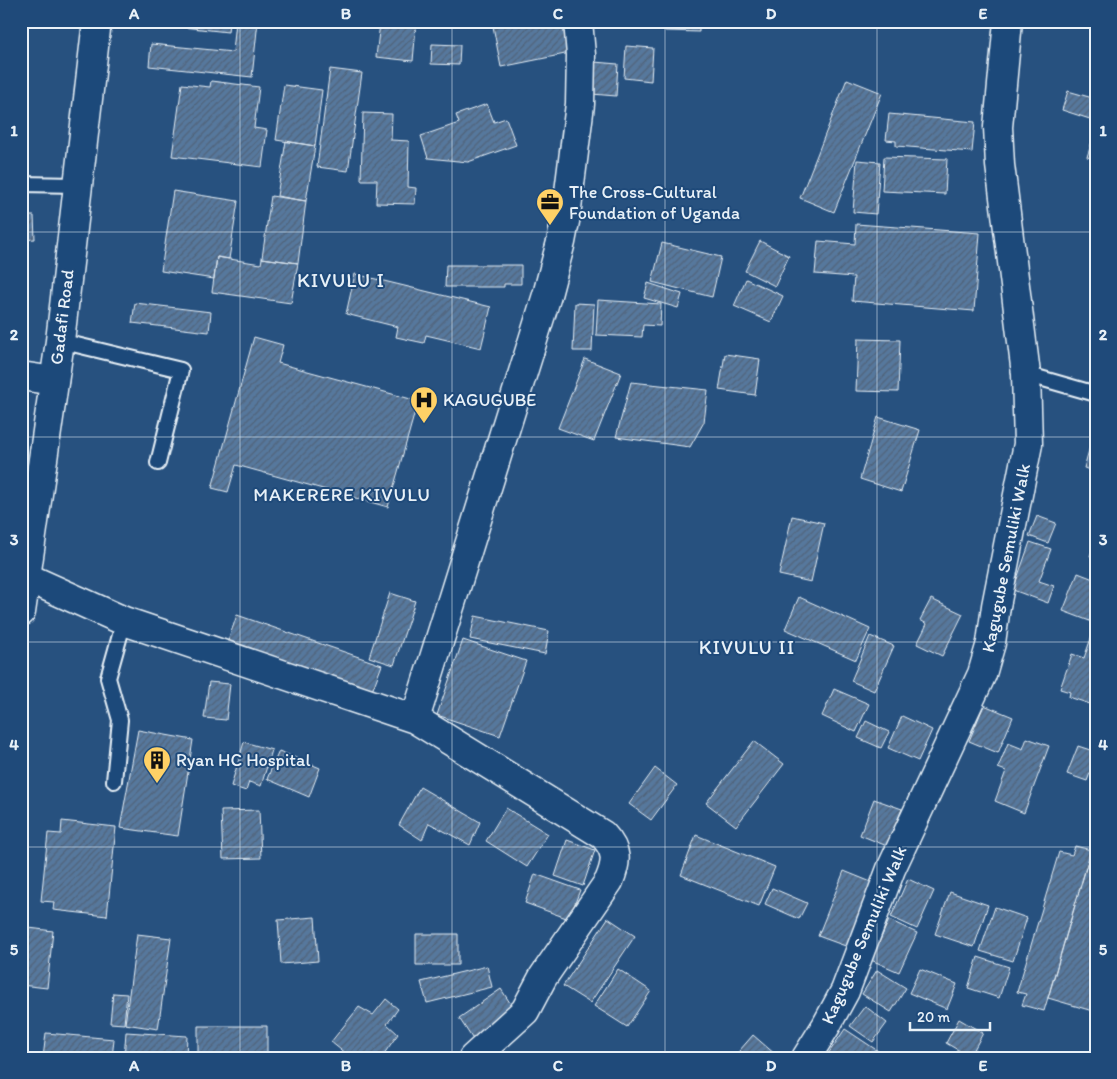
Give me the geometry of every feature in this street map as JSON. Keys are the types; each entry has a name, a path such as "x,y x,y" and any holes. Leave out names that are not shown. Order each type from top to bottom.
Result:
{"street":[{"name":"Gadafi Road","path":"21,612 60,341 97,21"},
{"path":"415,720 547,295 561,242 580,104 581,55 578,21"},
{"name":"Kagugube Semuliki Walk","path":"806,1058 845,991 890,869 982,674 990,643 1028,444 1026,374 1000,165 998,127 1008,21"},
{"path":"21,376 54,381"},
{"path":"26,577 124,622 415,720 604,835 611,843 615,853 614,870 609,881 543,977 525,1011 473,1058"}],"lane":[{"path":"21,184 78,185"},
{"path":"60,341 181,370 158,463"},
{"path":"1026,374 1096,394"},
{"path":"114,780 120,720 108,678 124,622"}],"building":[{"path":"173,21 229,21 228,32 173,26"},
{"path":"236,21 258,21 252,77 149,66 151,44 233,52"},
{"path":"492,21 564,21 570,53 501,67"},
{"path":"666,21 699,21 699,32 665,31"},
{"path":"380,23 416,27 413,61 376,57"},
{"path":"432,44 460,45 459,65 431,64"},
{"path":"626,46 653,48 651,81 624,78"},
{"path":"594,62 618,64 616,96 592,94"},
{"path":"330,69 362,73 348,171 317,167"},
{"path":"847,79 882,93 834,212 800,198"},
{"path":"211,81 259,87 254,128 267,130 262,167 172,156 182,84 210,87"},
{"path":"284,85 322,90 315,146 276,140"},
{"path":"1068,91 1096,99 1096,121 1062,110"},
{"path":"487,104 494,122 506,118 516,145 468,162 428,158 421,136 459,123 456,115"},
{"path":"363,113 392,114 391,140 409,141 408,187 416,188 415,204 376,203 377,180 361,180"},
{"path":"889,114 975,122 972,152 896,146 896,141 886,140"},
{"path":"1094,135 1096,135 1096,159 1087,157"},
{"path":"286,141 315,146 306,201 277,196"},
{"path":"884,157 947,159 945,194 882,191"},
{"path":"857,160 880,162 876,214 853,212"},
{"path":"173,191 238,201 229,259 217,257 214,279 161,271"},
{"path":"271,196 306,201 298,263 262,258"},
{"path":"21,216 34,216 35,239 21,240"},
{"path":"856,224 980,233 974,311 852,301 854,277 815,274 818,241 855,244"},
{"path":"760,241 789,256 775,286 745,271"},
{"path":"662,243 721,257 712,297 652,282"},
{"path":"217,257 261,264 262,258 298,263 291,303 212,292"},
{"path":"446,265 521,265 521,284 504,284 504,287 445,287"},
{"path":"355,274 491,307 481,348 426,335 424,343 396,337 398,327 346,314"},
{"path":"746,279 783,296 771,322 734,306"},
{"path":"648,283 682,294 678,308 644,298"},
{"path":"598,300 661,304 660,326 643,325 642,337 596,335"},
{"path":"135,303 211,312 209,332 132,323"},
{"path":"575,303 594,304 592,351 573,351"},
{"path":"254,337 283,345 278,363 418,401 388,507 236,465 228,492 212,488"},
{"path":"858,339 900,340 898,392 856,391"},
{"path":"725,354 760,359 755,395 719,390"},
{"path":"585,359 621,373 594,441 558,428"},
{"path":"1096,360 1096,375 1091,373"},
{"path":"631,382 708,390 704,422 690,447 616,437"},
{"path":"878,417 920,430 901,492 860,479"},
{"path":"1096,425 1096,471 1084,468"},
{"path":"792,516 824,523 811,582 779,575"},
{"path":"1037,516 1056,523 1048,543 1029,536"},
{"path":"1096,540 1096,558 1090,556"},
{"path":"1030,542 1051,549 1039,581 1054,586 1048,603 1013,590"},
{"path":"1078,573 1096,580 1095,623 1063,611"},
{"path":"390,593 415,601 394,665 369,657"},
{"path":"799,597 870,629 856,660 785,629"},
{"path":"931,599 963,614 942,656 917,644 927,624 920,620"},
{"path":"237,615 382,665 372,691 228,641"},
{"path":"475,616 549,631 545,654 470,639"},
{"path":"1095,627 1096,706 1069,697 1070,692 1060,689 1072,654 1084,658"},
{"path":"870,636 894,646 874,691 851,681"},
{"path":"463,640 526,661 500,736 437,715"},
{"path":"209,682 230,684 226,720 204,718"},
{"path":"834,689 869,704 856,732 822,716"},
{"path":"984,705 1013,717 998,753 969,741"},
{"path":"902,716 932,730 918,761 888,748"},
{"path":"866,721 889,732 881,748 858,738"},
{"name":"Ryan HC Hospital","path":"138,730 193,740 178,836 120,828"},
{"path":"1027,738 1049,746 1024,813 995,801 1006,771 998,768 1008,743 1023,749"},
{"path":"754,741 784,764 736,826 706,803"},
{"path":"244,742 272,750 261,786 249,782 246,791 231,786"},
{"path":"1078,746 1096,752 1096,758 1087,781 1067,774"},
{"path":"279,751 320,768 309,797 267,779"},
{"path":"655,768 677,785 651,820 629,804"},
{"path":"420,787 480,822 470,845 429,823 422,840 399,825"},
{"path":"874,799 902,809 887,846 860,835"},
{"path":"506,808 548,834 527,867 486,841"},
{"path":"259,810 261,858 223,859 221,811"},
{"path":"62,821 116,827 107,916 53,910 54,902 41,901 48,833 61,834"},
{"path":"696,835 775,867 759,906 681,875"},
{"path":"567,840 595,850 583,886 555,876"},
{"path":"1075,846 1091,850 1044,1011 1022,1005 1026,994 1017,992 1059,852 1072,855"},
{"path":"1088,861 1096,863 1096,1012 1048,998"},
{"path":"844,871 876,884 851,948 818,936"},
{"path":"535,874 580,890 569,919 525,903"},
{"path":"908,879 934,891 917,929 891,917"},
{"path":"772,888 807,903 799,919 765,904"},
{"path":"950,892 988,905 974,947 935,934"},
{"path":"995,907 1027,918 1013,961 980,951"},
{"path":"315,917 318,961 281,964 278,920"},
{"path":"608,918 635,936 590,1003 563,986"},
{"path":"889,920 917,933 899,972 871,960"},
{"path":"21,927 53,931 47,988 21,985"},
{"path":"137,934 171,938 158,1029 125,1024"},
{"path":"416,934 458,934 458,965 416,965"},
{"path":"978,957 1009,967 999,998 968,988"},
{"path":"487,966 492,987 427,1003 421,982"},
{"path":"618,969 651,991 627,1027 594,1006"},
{"path":"920,969 957,984 947,1009 909,993"},
{"path":"877,970 906,988 891,1012 862,994"},
{"path":"501,989 516,1012 474,1041 459,1018"},
{"path":"113,993 127,994 124,1024 110,1023"},
{"path":"386,999 398,1009 387,1024 398,1034 381,1058 351,1058 331,1042 359,1007 373,1015"},
{"path":"865,1006 887,1023 873,1042 850,1026"},
{"path":"959,1019 983,1033 970,1057 946,1043"},
{"path":"198,1026 267,1026 267,1058 198,1058"},
{"path":"845,1029 878,1051 874,1058 833,1058 828,1054"},
{"path":"126,1032 187,1036 186,1058 124,1058"},
{"path":"46,1033 114,1039 112,1058 43,1058"},
{"path":"753,1035 776,1055 774,1058 733,1058"}],"place":[{"name":"The Cross-Cultural Foundation of Uganda","path":"550,226"},
{"name":"KAGUGUBE","path":"424,424"},
{"name":"Ryan HC Hospital","path":"157,784"}],"district":[{"name":"KIVULU I","path":"341,280"},
{"name":"MAKERERE KIVULU","path":"342,494"},
{"name":"KIVULU II","path":"747,647"}]}
